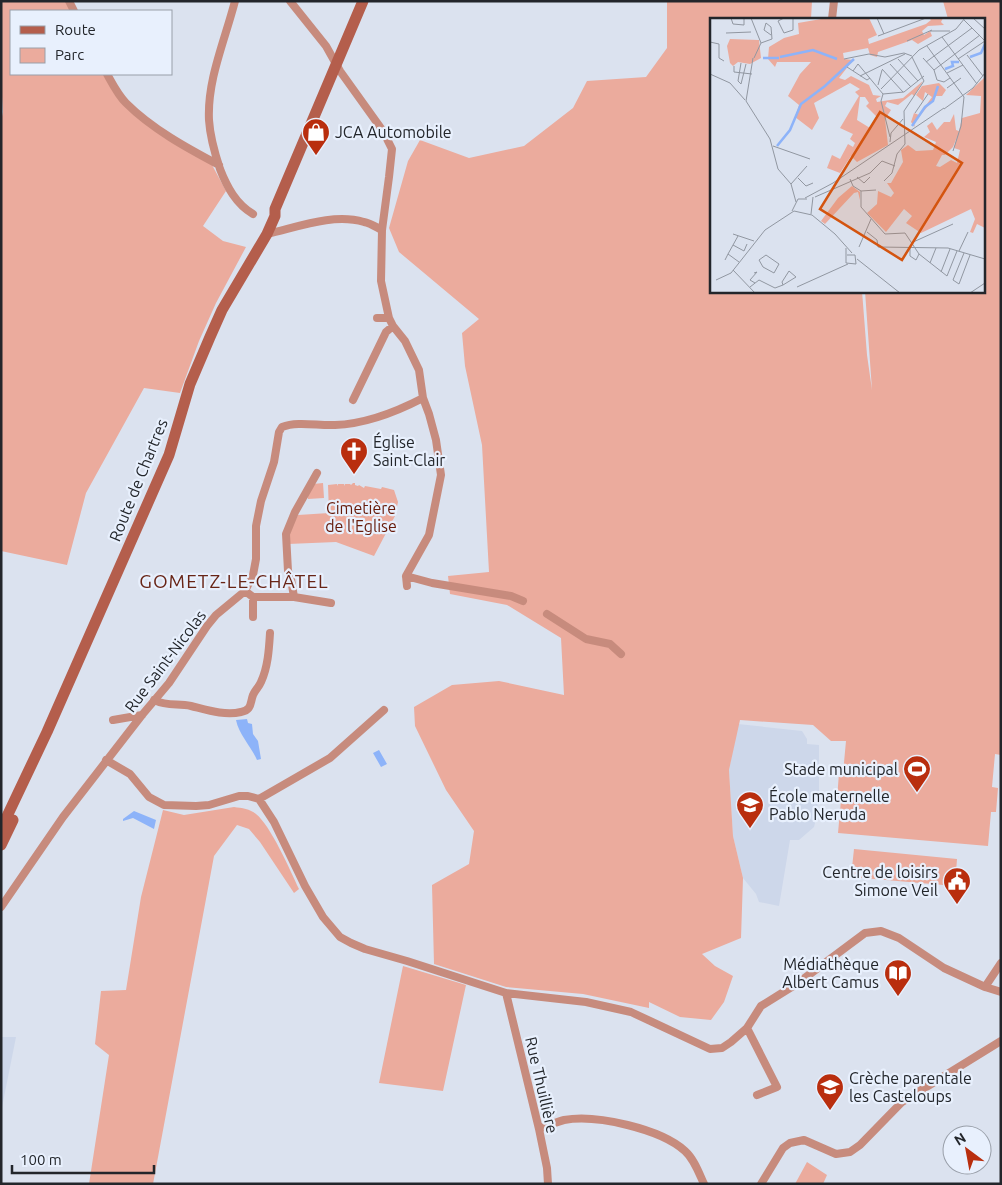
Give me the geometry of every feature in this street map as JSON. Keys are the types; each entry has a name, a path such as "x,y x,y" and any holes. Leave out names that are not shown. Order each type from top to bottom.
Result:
{"main road":[{"name":"Route de Chartres","path":"339,67 363,1"},
{"name":"Route de Chartres","path":"2,839 168,455 190,384 210,337 222,310 267,234 275,216 275,209 371,1"}],"street":[{"path":"235,1 218,60 210,101 209,123 219,165 230,191 245,209 253,214"},
{"path":"290,1 326,46 383,132 392,149 382,230 381,281 389,318 405,341 419,370 423,398 430,414 436,440 440,475 429,535 406,576 408,586"},
{"path":"832,18 834,1"},
{"path":"108,75 125,102 141,116 185,146 219,165"},
{"path":"267,234 318,222 348,219 366,222 382,230"},
{"path":"377,318 389,318"},
{"path":"353,400 386,332 393,326"},
{"name":"Rue Saint-Nicolas","path":"1,907 63,817 168,683 216,615 245,591 256,559 256,526 261,501 274,462 279,432 282,427 294,424 328,425 352,423 396,412 423,398"},
{"path":"294,597 288,571 286,534 295,512 317,473"},
{"path":"406,576 432,583 511,596 523,601"},
{"path":"245,591 252,597 294,597 331,603"},
{"path":"252,597 253,617"},
{"path":"547,614 586,639 610,644 621,654"},
{"path":"154,700 164,705 184,705 221,712 242,712 252,704 253,695 265,672 270,633"},
{"path":"259,799 330,758 384,710"},
{"path":"113,720 142,715"},
{"path":"106,760 130,774 150,797 164,805 210,805 239,796 259,799 274,822 323,917 340,937 365,949 506,993 586,1002 631,1012 710,1049 722,1048 731,1042 747,1028 761,1006 798,982 865,933 881,931 898,938 944,968 985,987 1001,992"},
{"path":"985,987 1001,963"},
{"name":"Rue Thuillière","path":"506,993 539,1129 547,1168 548,1184"},
{"path":"747,1028 777,1087 757,1095"},
{"path":"761,1184 783,1148 794,1141 809,1141 836,1154 854,1150 902,1102 1001,1041"},
{"path":"539,1129 565,1120 604,1120 638,1128 672,1141 686,1152 697,1168 704,1184"}],"shaded area":[{"path":"738,724 802,731 807,739 807,744 819,745 819,795 815,823 814,827 799,840 790,840 779,906 759,902 756,894 743,878 733,836 729,770"},
{"path":"1,1037 16,1037 1,1112"}],"green space":[{"path":"1,1 68,1 72,10 10,10 10,75 104,75 123,103 211,163 226,191 203,226 223,241 246,247 216,303 199,341 180,393 144,388 86,493 67,565 1,551 1,121 3,112"},
{"path":"667,1 812,1 811,18 710,18 710,292 862,292 872,390 865,292 984,292 984,18 948,18 943,1 1001,1 1001,755 995,754 992,787 998,788 996,812 991,812 988,846 838,833 841,800 837,799 839,773 843,773 846,741 831,741 813,725 740,720 729,770 733,836 743,878 741,938 702,954 715,966 733,976 724,1002 711,1020 680,1017 649,1002 649,1008 583,994 506,987 434,964 432,885 469,864 474,831 446,790 415,726 414,707 452,685 499,681 564,695 561,638 507,605 450,594 448,576 489,572 482,445 465,366 462,333 479,319 399,252 389,228 408,161 420,140 469,158 524,146 573,108 587,81 646,77 667,48"},
{"path":"323,483 324,498 308,499 307,494 313,484"},
{"name":"Cimetière de l'Eglise","path":"353,483 364,488 365,486 381,489 382,487 394,490 398,502 395,516 374,556 336,542 288,544 291,528 298,515 329,513 328,485 337,484 337,486 338,484 344,484 345,486 345,484 351,485"},
{"path":"234,807 251,811 262,820 280,849 299,889 294,893 260,842 249,829 237,825 214,856 153,1184 89,1184 109,1055 95,1044 101,991 126,990 141,897 163,810 184,815"},
{"path":"854,849 957,859 955,886 851,877"},
{"path":"403,966 466,985 443,1091 379,1083"},
{"path":"807,1162 827,1175 823,1184 795,1184"}],"water":[{"path":"247,719 248,723 252,724 253,734 258,741 261,759 257,760 242,736 236,720"},
{"path":"379,750 387,764 381,767 373,753"},
{"path":"134,811 156,820 154,829 133,818 123,821"}],"place":[{"name":"JCA Automobile","path":"316,156"},
{"name":"Église Saint-Clair","path":"354,475"},
{"name":"Stade municipal","path":"917,793"},
{"name":"École maternelle Pablo Neruda","path":"750,829"},
{"name":"Centre de loisirs Simone Veil","path":"957,905"},
{"name":"Médiathèque Albert Camus","path":"898,997"},
{"name":"Crèche parentale les Casteloups","path":"830,1111"}],"district":[{"name":"GOMETZ-LE-CHÂTEL","path":"234,581"}]}
